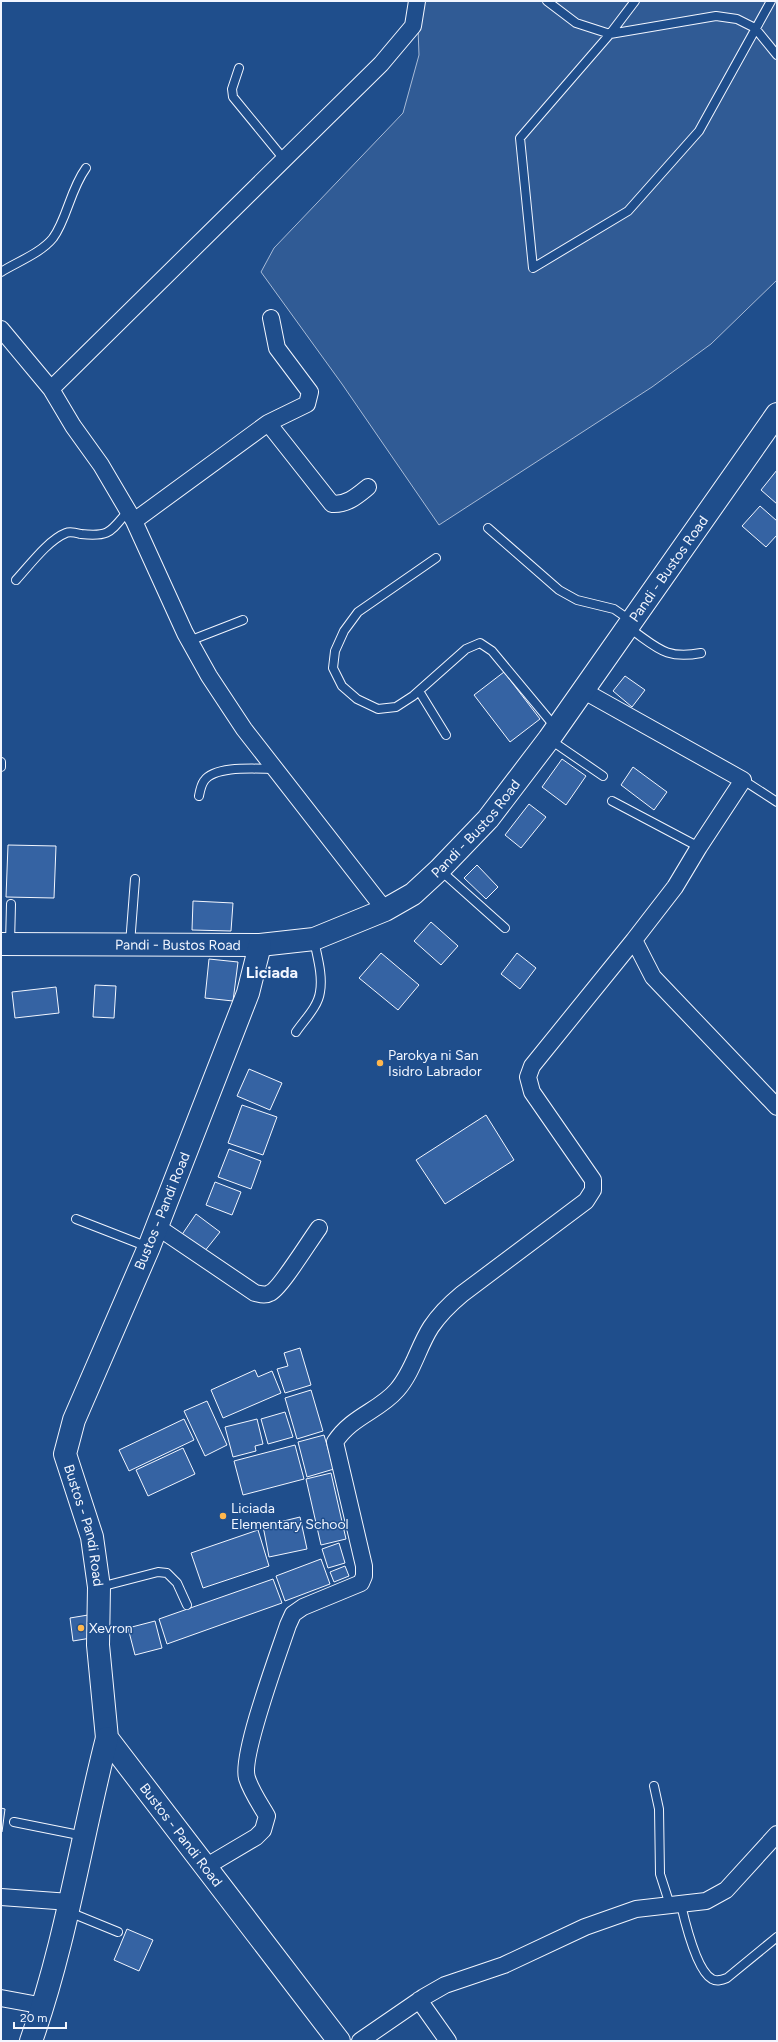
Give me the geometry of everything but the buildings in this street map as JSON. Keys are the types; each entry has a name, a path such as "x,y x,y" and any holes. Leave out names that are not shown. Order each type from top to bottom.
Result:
{"main road":[{"name":"Pandi - Bustos Road","path":"6,944 260,945 314,939 385,910 413,894 439,870 488,819 584,691 777,414"},
{"name":"Bustos - Pandi Road","path":"260,945 248,993 148,1247 74,1420 65,1454 92,1537 99,1587 98,1645 107,1738 207,1866 339,2041"},
{"path":"31,2041 44,2006 69,1907 107,1738"}],"street":[{"path":"51,389 283,158 380,64 413,26 417,1"},
{"path":"131,516 268,423 308,404 310,392 277,348 271,318"},
{"path":"1,329 51,389 73,426 101,465 131,516 189,641 209,676 244,729 385,910"},
{"path":"268,423 332,504 340,505 352,499 368,487"},
{"path":"207,1866 256,1837 263,1830 267,1816 247,1778 246,1767 254,1729 288,1625 294,1614 303,1607 361,1583 364,1576 364,1566 335,1442 349,1424 389,1398 398,1389 431,1327 448,1306 586,1201 593,1190 593,1180 532,1092 528,1078 532,1066 675,887 743,780 584,691"},
{"path":"634,940 653,977 777,1107"},
{"path":"156,1226 255,1293 264,1295 272,1293 319,1228"},
{"path":"360,2041 419,2000 445,1985 504,1965 585,1927 636,1909 706,1902 726,1890 777,1834"},
{"path":"1,1897 69,1907"},
{"path":"1,1998 44,2006"},
{"path":"419,2000 448,2041"}],"lane":[{"path":"547,1 576,23 610,34 716,16 737,19 755,28 777,55"},
{"path":"635,1 610,34 520,138 533,268 628,211 699,131 771,1"},
{"path":"239,68 232,89 233,97 283,158"},
{"path":"1,272 42,247 52,238 59,228 77,181 86,168"},
{"path":"16,580 45,548 58,537 67,532 103,535 131,516"},
{"path":"488,528 559,590 577,600 614,609 630,624 670,654 687,656 701,653"},
{"path":"436,558 358,612 344,631 335,651 333,668 342,686 357,699 378,708 396,707 419,690 466,649 480,643 492,651 552,734 603,776"},
{"path":"189,641 243,620"},
{"path":"419,690 446,735"},
{"path":"1,762 1,767"},
{"path":"198,796 203,782 210,775 219,771 276,769"},
{"path":"743,780 776,799"},
{"path":"612,801 699,847"},
{"path":"439,870 505,928"},
{"path":"130,945 135,879"},
{"path":"6,944 11,904"},
{"path":"296,1032 313,1008 320,993 320,977 314,939"},
{"path":"76,1220 148,1247"},
{"path":"99,1587 158,1572 167,1572 177,1583 187,1605"},
{"path":"654,1786 659,1810 660,1874 704,1971 711,1979 719,1981 727,1978 777,1937"},
{"path":"14,1822 84,1836"},
{"path":"69,1907 118,1932"}],"shaded area":[{"path":"417,1 777,1 777,280 711,344 652,387 439,525 342,384 261,272 274,248 403,113 419,55"}],"place":[{"name":"Parokya ni San Isidro Labrador","path":"380,1063"},
{"name":"Liciada Elementary School","path":"223,1516"},
{"name":"Xevron","path":"81,1628"}],"district":[{"name":"Liciada","path":"272,972"}]}
